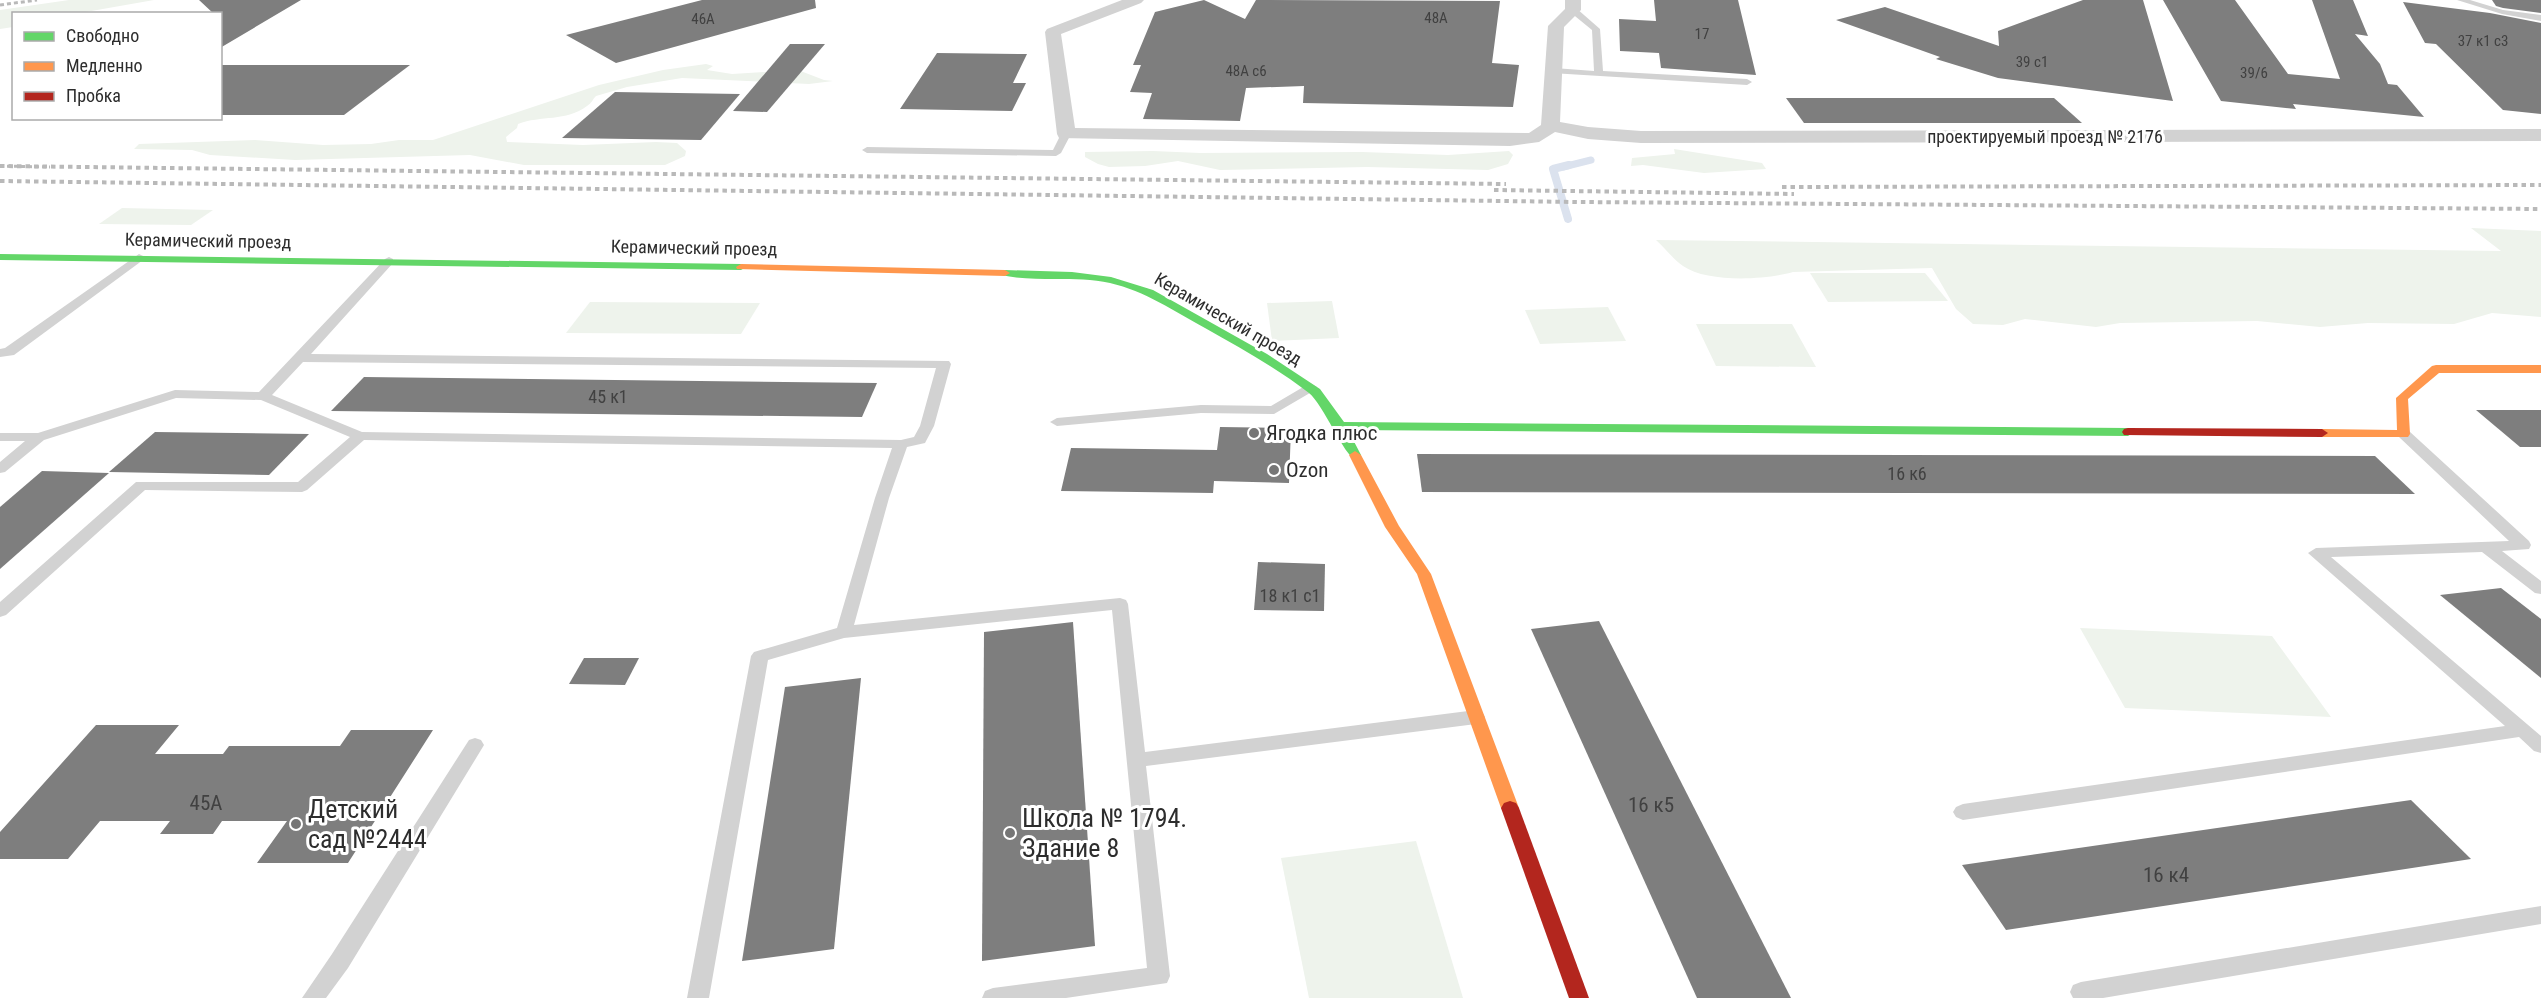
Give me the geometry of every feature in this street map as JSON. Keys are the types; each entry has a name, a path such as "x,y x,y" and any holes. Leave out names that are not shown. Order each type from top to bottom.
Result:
{"street":[{"path":"1136,0 1053,32 1066,134 1518,140 1544,134 1550,126 1556,26 1573,5"},
{"name":"проектируемый проезд № 2176","path":"1550,126 1588,133 1641,137 2541,135"},
{"name":"Керамический проезд","path":"0,257 389,261 1072,274 1111,280 1149,292 1263,356 1310,387 1340,426 1392,527 1424,574 1580,998"},
{"path":"1340,426 2404,434 2402,398 2436,369 2541,369"}],"lane":[{"path":"2461,0 2502,12 2541,18"},
{"path":"1573,5 1596,29 1599,73"},
{"path":"1554,71 1747,82"},
{"path":"867,150 1056,153 1066,134"},
{"path":"0,353 9,352 139,258"},
{"path":"263,396 389,261"},
{"path":"0,437 39,437 175,394 263,396 360,436 901,444 920,440 927,426 944,364 300,358"},
{"path":"1057,422 1201,409 1274,410 1310,387"},
{"path":"2404,434 2523,545 2316,553 2541,746"},
{"path":"0,611 141,485 302,488 360,436"},
{"path":"0,469 39,437"},
{"path":"844,632 882,498 901,444"},
{"path":"2484,546 2541,589"},
{"path":"698,998 760,656 844,632 1120,604 1160,976 993,998"},
{"path":"1135,760 1476,717"},
{"path":"1963,812 2522,730"},
{"path":"313,998 340,961 475,746"},
{"path":"2081,992 2541,915"}],"shaded area":[{"path":"69,0 154,0 86,12 12,12 12,27 0,29 0,10"},
{"path":"706,64 713,66 707,70 732,74 798,70 833,81 809,84 682,78 627,87 596,96 589,105 571,114 518,124 517,128 506,137 507,142 583,145 677,143 686,151 685,156 665,165 524,165 470,155 295,160 210,155 192,150 134,149 139,144 255,140 323,145 433,140 599,85 663,70"},
{"path":"1674,149 1762,163 1766,169 1704,173 1643,165 1631,166 1632,158 1675,154"},
{"path":"1509,151 1513,155 1508,164 1488,170 1367,167 1220,170 1178,161 1145,166 1109,167 1085,157 1085,152 1362,152 1448,155"},
{"path":"122,208 213,210 191,225 99,224"},
{"path":"2471,228 2541,231 2541,317 2492,313 2454,324 2368,323 2320,327 2257,321 2120,323 2096,327 2025,319 2003,325 1973,324 1956,309 1932,268 1793,272 1753,278 1721,277 1707,275 1683,266 1656,240 2501,251"},
{"path":"1810,273 1925,273 1948,301 1828,302"},
{"path":"1332,301 1339,338 1272,341 1267,303"},
{"path":"590,302 760,303 741,334 566,333"},
{"path":"1608,307 1626,341 1540,344 1525,310"},
{"path":"1696,324 1792,324 1816,367 1716,366"},
{"path":"2080,628 2272,636 2331,717 2125,708"},
{"path":"1416,841 1463,998 1309,998 1281,858"}],"building":[{"path":"199,0 301,0 222,47 222,12 212,12"},
{"path":"702,0 815,0 816,8 616,63 566,35"},
{"path":"1204,0 1245,19 1256,0 1500,1 1492,63 1519,65 1513,107 1303,103 1304,86 1246,88 1240,121 1143,119 1152,93 1130,92 1141,65 1133,65 1155,12"},
{"path":"1654,0 1738,0 1756,75 1661,68 1659,53 1620,51 1619,19 1656,21"},
{"path":"2083,0 2143,0 2173,101 1998,78 1936,59 1940,57 1836,20 1885,7 1999,46 1998,31"},
{"path":"2163,0 2235,0 2288,74 2340,79 2312,0 2353,0 2368,36 2355,34 2380,64 2388,84 2397,85 2424,117 2293,104 2296,109 2221,101"},
{"path":"2492,0 2541,0 2541,13 2503,8 2496,6"},
{"path":"2403,2 2490,13 2541,23 2541,114 2503,110 2436,44 2425,43"},
{"path":"790,44 825,44 767,112 733,111"},
{"path":"937,53 1027,54 1013,83 1026,83 1012,111 900,109"},
{"path":"222,65 410,65 344,115 222,115"},
{"path":"615,92 740,94 701,140 562,138"},
{"path":"1786,98 2054,98 2082,123 1804,123"},
{"path":"364,377 877,383 862,417 331,411"},
{"path":"2476,410 2541,410 2541,447 2520,447"},
{"path":"1220,427 1291,428 1289,483 1214,481 1213,493 1061,491 1071,448 1217,450"},
{"path":"155,432 309,434 269,475 109,472"},
{"path":"1417,454 2375,456 2415,494 1422,492"},
{"path":"42,471 109,473 0,569 0,507"},
{"path":"1258,562 1325,564 1324,611 1254,610"},
{"path":"2501,588 2541,619 2541,678 2440,595"},
{"path":"1599,621 1791,998 1697,998 1531,629"},
{"path":"1073,622 1095,946 982,961 984,632"},
{"path":"584,658 639,658 625,685 569,684"},
{"path":"861,678 834,949 742,961 785,687"},
{"path":"96,725 179,725 155,754 223,754 229,746 340,746 351,730 433,730 348,863 257,863 287,821 222,821 213,834 160,834 170,821 100,821 68,859 0,859 0,832"},
{"path":"2411,800 2471,859 2006,930 1962,865"}],"waterway":[{"path":"1563,167 1591,160"},
{"path":"1568,219 1553,169 1569,165"}],"railway":[{"path":"0,5 37,0"},
{"path":"50,167 0,166 1506,184"},
{"path":"0,181 1577,202 2541,209"},
{"path":"1782,187 2541,185"},
{"path":"1494,190 1794,194"}],"traffic: fast":[{"path":"0,257 741,267"},
{"path":"1005,273 1072,275 1111,280 1149,292 1263,356 1316,392 1340,426 1355,455"},
{"path":"1340,426 2128,432"}],"traffic: slow":[{"path":"741,267 1005,273"},
{"path":"2322,433 2404,434 2402,398 2436,369 2541,369"},
{"path":"1355,455 1392,527 1424,574 1510,808"}],"traffic: jam":[{"path":"2128,432 2322,433"},
{"path":"1510,808 1579,998"}],"place":[{"name":"Ягодка плюс","path":"1254,433"},
{"name":"Ozon","path":"1274,470"},
{"name":"Детский сад №2444","path":"296,824"},
{"name":"Школа № 1794. Здание 8","path":"1010,833"}]}
